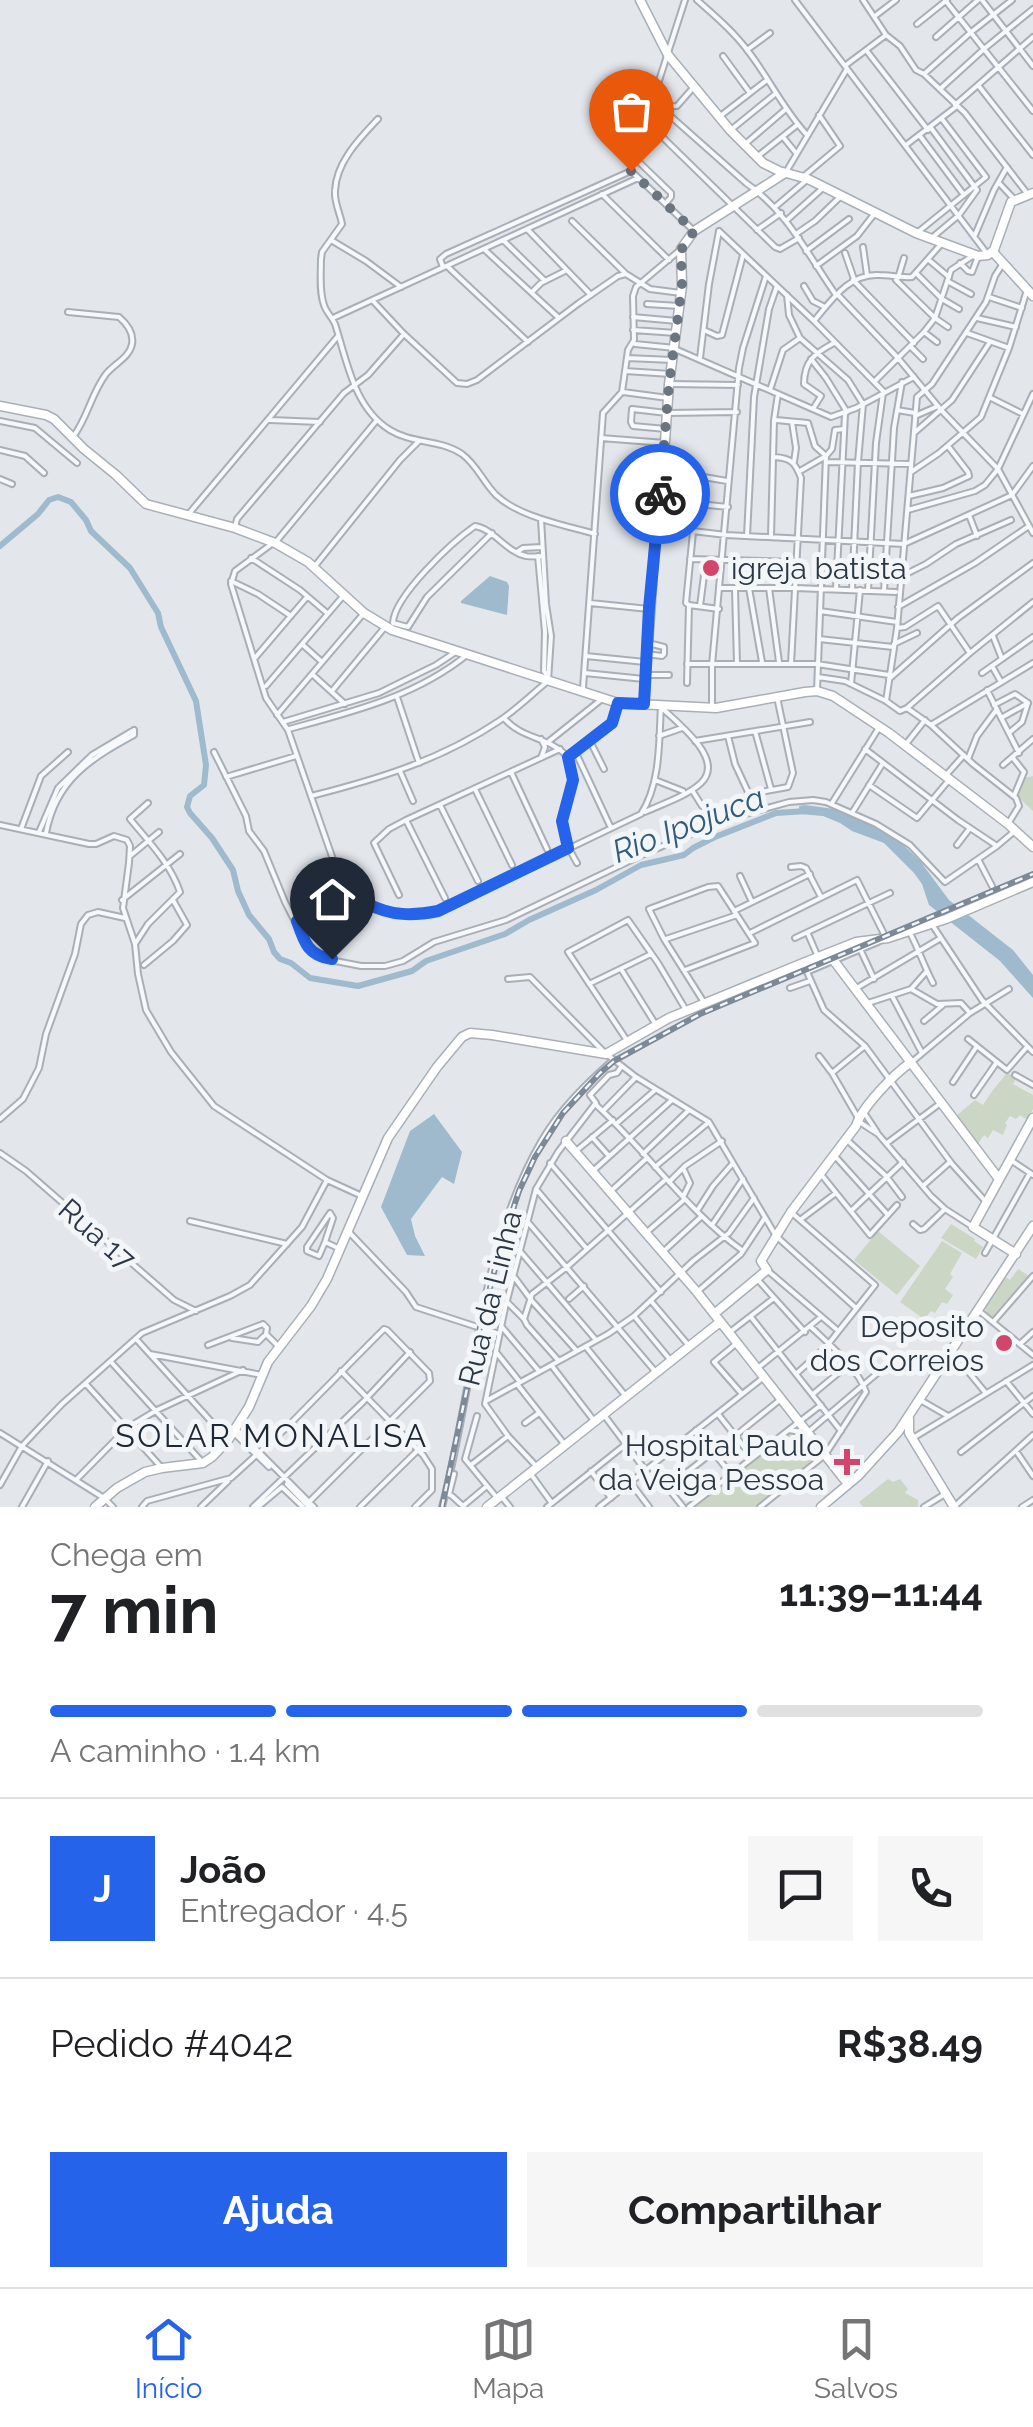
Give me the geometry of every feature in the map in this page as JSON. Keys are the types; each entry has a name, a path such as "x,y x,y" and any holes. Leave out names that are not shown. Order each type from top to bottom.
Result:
{"street":[{"path":"640,0 668,55 757,158 773,169 805,178 916,233 1004,264 1030,292 979,420 911,472"},
{"path":"807,135 748,50 695,0 685,0 655,97 656,106 646,121 779,249 841,196"},
{"path":"794,0 952,205 983,254"},
{"path":"862,0 916,70 956,106 1031,194 1008,206 997,244 953,268 935,318 874,381"},
{"path":"875,16 896,0"},
{"path":"917,24 946,0 1033,111"},
{"path":"936,37 980,0 1033,66"},
{"path":"924,74 1012,0"},
{"path":"940,89 1033,9"},
{"path":"748,50 770,34"},
{"path":"582,693 603,413 622,392 626,358 634,340 634,292 681,250 694,231 785,173 846,67 886,35"},
{"path":"906,145 942,119 1033,37"},
{"path":"866,50 976,186"},
{"path":"723,56 750,92"},
{"path":"719,117 767,80"},
{"path":"978,84 1033,154"},
{"path":"656,106 677,106 694,86"},
{"path":"730,130 775,94"},
{"path":"656,106 758,190 787,220 837,295 998,469 1033,533"},
{"path":"744,145 786,110"},
{"path":"775,207 840,146 818,115"},
{"path":"378,119 360,137 343,164 335,193 342,224 322,252 321,265 324,307 333,318 345,361 364,404 395,433 458,452 476,466 498,497 512,506 595,534"},
{"path":"916,233 985,178 942,119"},
{"path":"757,158 797,125"},
{"path":"783,136 796,152"},
{"path":"920,136 964,195"},
{"path":"638,162 671,193 666,203"},
{"path":"974,237 1008,167"},
{"path":"528,342 440,260 631,171 694,231"},
{"path":"333,318 638,178"},
{"path":"998,182 1015,200"},
{"path":"930,239 959,216 976,186"},
{"path":"787,220 824,187"},
{"path":"602,194 669,260"},
{"path":"757,230 780,213"},
{"path":"816,266 857,236 875,214"},
{"path":"806,250 849,219"},
{"path":"572,220 626,274 647,288 681,293"},
{"path":"527,229 591,294"},
{"path":"700,358 720,231 884,393 876,442 868,591"},
{"path":"331,240 402,287"},
{"path":"504,240 545,281"},
{"path":"814,321 854,280 868,275 909,278 917,274 942,243"},
{"path":"863,247 868,275"},
{"path":"484,248 559,318"},
{"path":"644,704 656,527 681,293 681,250"},
{"path":"845,253 854,280 923,359"},
{"path":"960,263 974,271 983,254"},
{"path":"704,330 722,335 743,255"},
{"path":"896,277 904,258"},
{"path":"928,259 971,294"},
{"path":"886,702 897,625 917,396 932,384 989,296 995,276 1004,264"},
{"path":"531,292 566,270"},
{"path":"373,301 458,383 466,384 477,380 591,294 626,274"},
{"path":"917,274 942,299 959,309"},
{"path":"712,708 712,665 738,377 766,276"},
{"path":"896,277 948,327"},
{"path":"747,536 756,385 777,286"},
{"path":"804,286 815,303 825,307"},
{"path":"787,295 790,320 800,338 848,380 864,404 852,590"},
{"path":"989,296 1022,308"},
{"path":"647,304 679,306"},
{"path":"68,312 119,317 133,343 103,378 73,437"},
{"path":"633,317 677,320"},
{"path":"975,318 1016,327"},
{"path":"633,330 676,333"},
{"path":"924,332 937,342"},
{"path":"965,332 1009,348"},
{"path":"234,528 320,422 404,334"},
{"path":"187,516 338,336"},
{"path":"770,390 783,350 800,338"},
{"path":"914,433 960,389 990,342"},
{"path":"813,409 822,398 802,382 815,353 834,343"},
{"path":"632,344 675,348 831,417 914,376"},
{"path":"626,358 672,360"},
{"path":"810,360 846,412 836,590"},
{"path":"624,370 670,379 738,384"},
{"path":"884,592 892,463 902,382"},
{"path":"622,392 668,398"},
{"path":"771,536 778,394"},
{"path":"907,510 978,490 998,469 1033,394"},
{"path":"990,397 1023,414"},
{"path":"0,406 46,415 59,422 142,501 274,543 314,566 364,613 457,651 618,703 712,708 817,691 833,696 905,744 1033,847"},
{"path":"666,429 632,426 632,409 737,412"},
{"path":"897,410 915,414 940,409"},
{"path":"268,419 320,422"},
{"path":"377,420 274,543 235,571 231,581 269,704 288,730 339,876 353,893 368,904 395,914 438,911 692,790 707,775 708,759 661,706"},
{"path":"774,420 808,423 815,446 826,459"},
{"path":"0,421 35,428 77,463"},
{"path":"791,664 801,484 794,462 792,422"},
{"path":"817,691 826,459 835,430 844,429"},
{"path":"601,438 665,443"},
{"path":"314,566 419,441"},
{"path":"833,444 842,445"},
{"path":"910,496 969,476 948,445"},
{"path":"0,450 25,456 44,473"},
{"path":"774,457 794,462"},
{"path":"798,472 826,459 911,464"},
{"path":"656,527 726,535 904,544 1012,495 1033,466"},
{"path":"663,470 730,482"},
{"path":"0,479 12,484"},
{"path":"660,500 728,508"},
{"path":"969,514 977,536"},
{"path":"310,796 400,771 459,745 504,718 548,678 551,636 541,556 541,518"},
{"path":"900,576 956,544 1011,520"},
{"path":"898,607 976,564 1030,524"},
{"path":"332,692 389,624 409,589 472,527 480,525 523,556 541,556"},
{"path":"693,532 686,603 719,608"},
{"path":"389,624 408,627 427,596 492,534"},
{"path":"518,552 543,546"},
{"path":"251,558 328,614"},
{"path":"690,558 796,562"},
{"path":"700,606 706,560"},
{"path":"889,677 950,624 1033,563"},
{"path":"231,581 291,616"},
{"path":"721,588 898,593"},
{"path":"736,588 737,664"},
{"path":"748,588 762,664"},
{"path":"770,588 779,663"},
{"path":"851,684 860,590"},
{"path":"264,688 344,595"},
{"path":"256,658 308,597"},
{"path":"816,676 851,684 900,711 1033,602"},
{"path":"590,603 649,608"},
{"path":"686,683 690,605"},
{"path":"820,612 905,627 938,606 970,652"},
{"path":"276,715 364,613"},
{"path":"818,638 894,646 917,633"},
{"path":"992,636 1002,660"},
{"path":"982,673 1033,637"},
{"path":"586,656 646,658 664,654 663,646 647,643"},
{"path":"301,644 322,662"},
{"path":"282,722 379,693 457,651"},
{"path":"288,730 397,695 438,675 468,654"},
{"path":"931,725 1033,663"},
{"path":"687,664 817,664 889,677"},
{"path":"992,666 1001,682"},
{"path":"585,673 668,675"},
{"path":"312,674 345,704"},
{"path":"987,690 1019,753"},
{"path":"869,785 918,818 996,707 1013,694 1028,703"},
{"path":"397,695 419,764"},
{"path":"728,736 748,792 788,787 793,773 777,696"},
{"path":"545,741 602,699"},
{"path":"568,757 612,723 618,703"},
{"path":"1001,718 1028,703"},
{"path":"1008,732 1022,722 1028,703"},
{"path":"640,814 655,780 661,706"},
{"path":"907,708 1016,799"},
{"path":"504,718 514,730 545,741 568,757 573,780 562,821 576,864"},
{"path":"905,744 924,720"},
{"path":"695,742 810,722"},
{"path":"832,804 880,726"},
{"path":"659,736 682,728"},
{"path":"135,731 94,758 60,792 43,832 58,788 92,756 135,731"},
{"path":"755,731 771,790"},
{"path":"964,755 977,736"},
{"path":"1003,765 1033,740"},
{"path":"542,758 545,741"},
{"path":"590,741 604,769"},
{"path":"398,895 374,843 389,829 560,749"},
{"path":"866,750 998,846"},
{"path":"21,828 41,776 68,752"},
{"path":"214,752 246,816 249,832 264,851 309,948 316,956 361,966 403,961 440,940 506,920 711,825 774,805 814,800 852,812 910,845 947,881 998,846 1012,827 1024,772 1013,758"},
{"path":"576,753 611,828"},
{"path":"226,777 296,756"},
{"path":"852,812 883,763"},
{"path":"400,771 413,801"},
{"path":"510,772 548,849"},
{"path":"655,780 685,792"},
{"path":"474,788 512,866"},
{"path":"692,790 702,806"},
{"path":"135,944 180,890 167,865 130,820 148,803"},
{"path":"440,804 478,881"},
{"path":"406,820 445,898"},
{"path":"0,825 90,844 116,836 127,840 130,856 122,900 135,944 146,1010 186,1074 214,1106 327,1180 362,1196"},
{"path":"957,846 970,828"},
{"path":"130,856 158,832"},
{"path":"122,900 180,854"},
{"path":"978,860 992,886"},
{"path":"791,867 803,866 821,897"},
{"path":"664,939 736,913 810,874"},
{"path":"740,876 752,902"},
{"path":"750,933 857,880 884,938"},
{"path":"805,967 818,957 860,950 1033,882"},
{"path":"685,970 755,943 718,886 649,908 664,939 705,1004"},
{"path":"795,938 890,894"},
{"path":"144,965 186,928 188,922 173,900"},
{"path":"297,921 338,919 368,904"},
{"path":"0,1119 23,1099 39,1068 81,924 88,915 98,912 125,918"},
{"path":"627,1042 568,952 628,920 686,1010"},
{"path":"933,926 984,1003 1033,1052"},
{"path":"909,930 934,982"},
{"path":"807,932 818,957"},
{"path":"610,1057 627,1042 686,1010 805,967 860,941 884,938"},
{"path":"854,990 941,938"},
{"path":"860,950 874,979"},
{"path":"589,984 652,954"},
{"path":"830,957 999,1179"},
{"path":"805,967 824,1010 865,1046 950,1162 986,1203"},
{"path":"620,968 656,1025"},
{"path":"865,1004 911,989 926,971"},
{"path":"508,979 530,977 621,1067 710,1122 776,1236 856,1308"},
{"path":"790,988 810,980"},
{"path":"911,989 943,1005 961,1003 970,1013"},
{"path":"838,1330 761,1262 791,1212 891,1082 970,1013 1009,989"},
{"path":"892,996 922,1052"},
{"path":"924,1021 943,1005"},
{"path":"95,1507 138,1476 162,1468 204,1463 232,1433 279,1346 327,1279 389,1136 459,1040 470,1034 610,1057"},
{"path":"968,1039 1008,1070 1027,1047"},
{"path":"832,1073 865,1046"},
{"path":"953,1082 977,1046"},
{"path":"818,1056 863,1118 944,1209 1016,1254"},
{"name":"Rua da Linha","path":"442,1507 497,1251 517,1190 542,1140 610,1057"},
{"path":"974,1095 997,1062"},
{"path":"621,1067 590,1095 595,1104 702,1216 743,1250"},
{"path":"1015,1075 1033,1085"},
{"path":"602,1111 636,1078"},
{"path":"576,1151 656,1089"},
{"path":"613,1120 618,1097"},
{"path":"593,1171 672,1100"},
{"path":"887,1144 942,1102"},
{"path":"595,1104 536,1189 506,1302 486,1405 533,1470 549,1505 626,1444"},
{"path":"610,1191 689,1110"},
{"path":"974,1227 1033,1118"},
{"path":"655,1167 710,1122"},
{"path":"592,1137 608,1156"},
{"path":"846,1138 902,1197"},
{"path":"566,1141 697,1292 848,1484"},
{"path":"524,1319 532,1294 683,1168 722,1141"},
{"name":"Rua 17","path":"0,1154 26,1170 174,1300 196,1311"},
{"path":"834,1154 888,1214"},
{"path":"985,1252 1032,1174 1010,1160"},
{"path":"697,1211 734,1162"},
{"path":"851,1211 903,1162"},
{"path":"922,1186 950,1162"},
{"path":"550,1164 661,1292"},
{"path":"646,1233 684,1198 690,1183 683,1168"},
{"path":"820,1173 870,1235 897,1205"},
{"path":"712,1224 743,1178"},
{"path":"0,1485 22,1446 136,1338 248,1287 307,1220 327,1180"},
{"path":"536,1189 587,1248"},
{"path":"800,1220 836,1193"},
{"path":"486,1401 634,1316 724,1237 754,1198"},
{"path":"913,1224 924,1230 944,1209"},
{"path":"791,1212 875,1284 828,1344 796,1374"},
{"path":"330,1213 333,1218 324,1242 320,1256 307,1251 330,1213"},
{"path":"662,1252 702,1216"},
{"path":"697,1292 743,1250 766,1217"},
{"path":"190,1220 286,1244"},
{"path":"526,1220 657,1374"},
{"path":"820,1507 885,1449 898,1432 1033,1226"},
{"path":"348,1231 414,1305 499,1334"},
{"path":"324,1242 340,1249"},
{"path":"519,1250 596,1340"},
{"path":"487,1507 672,1362 768,1270"},
{"path":"514,1276 576,1350"},
{"path":"994,1322 1033,1276"},
{"path":"757,1280 805,1332"},
{"path":"569,1298 584,1286"},
{"path":"729,1333 774,1298"},
{"path":"651,1300 690,1346"},
{"path":"506,1302 558,1360"},
{"path":"977,1310 1033,1355"},
{"path":"634,1316 672,1362"},
{"path":"751,1317 841,1431"},
{"path":"757,1369 822,1317"},
{"path":"208,1345 261,1324 267,1328 258,1342 227,1338"},
{"path":"501,1326 539,1371"},
{"path":"760,1507 825,1455 866,1392 848,1365 812,1326"},
{"path":"201,1507 387,1330 430,1373 430,1380 308,1505"},
{"path":"1020,1344 1033,1332"},
{"path":"266,1334 279,1346"},
{"path":"136,1338 188,1396 257,1453 308,1505"},
{"path":"737,1343 714,1361 742,1394"},
{"path":"585,1346 627,1398"},
{"path":"256,1507 410,1352"},
{"path":"496,1352 565,1446"},
{"path":"150,1354 262,1375"},
{"path":"947,1356 966,1369 985,1392"},
{"path":"111,1362 204,1463"},
{"path":"550,1365 595,1422"},
{"path":"812,1394 848,1365"},
{"path":"898,1432 910,1436 1033,1365"},
{"path":"76,1480 127,1428 156,1410 243,1370"},
{"path":"341,1370 418,1449 432,1469 432,1490 415,1507"},
{"path":"787,1430 808,1433 881,1370"},
{"path":"599,1507 764,1377"},
{"path":"1006,1381 1033,1414"},
{"path":"86,1384 162,1468"},
{"path":"851,1396 858,1404"},
{"path":"961,1452 1033,1396"},
{"path":"735,1436 781,1399"},
{"path":"920,1399 948,1416"},
{"path":"604,1416 686,1507 821,1405"},
{"path":"525,1423 539,1412"},
{"path":"718,1414 752,1457"},
{"path":"477,1416 465,1456 487,1486 510,1507"},
{"path":"908,1417 910,1436 954,1507 1033,1435"},
{"path":"696,1430 730,1473"},
{"path":"0,1433 113,1507"},
{"path":"470,1465 508,1436"},
{"path":"360,1507 418,1449"},
{"path":"1016,1451 1033,1476"},
{"path":"668,1488 713,1452"},
{"path":"22,1507 48,1461"},
{"path":"1027,1467 1033,1463"},
{"path":"592,1472 610,1498"},
{"path":"454,1474 447,1494 463,1506 487,1486"},
{"path":"142,1507 148,1501 231,1478"},
{"path":"630,1483 647,1506"},
{"path":"256,1507 282,1487 308,1505"},
{"path":"924,1507 945,1494"},
{"path":"1022,1507 1033,1500"}],"green space":[{"path":"1033,776 1033,811 1016,795 1024,778"},
{"path":"1007,1073 1016,1078 1013,1084 1033,1095 1033,1109 1027,1120 1020,1115 1016,1119 1010,1116 1003,1135 993,1130 978,1144 956,1116 975,1100 983,1105"},
{"path":"951,1224 983,1247 976,1259 941,1238"},
{"path":"878,1231 920,1266 897,1295 854,1260"},
{"path":"942,1241 962,1253 945,1289 953,1295 947,1304 942,1302 935,1313 931,1311 924,1319 900,1302"},
{"path":"1018,1269 1029,1276 994,1320 984,1313 984,1308 1004,1276 1010,1280"},
{"path":"789,1432 803,1432 823,1456 758,1507 691,1507"},
{"path":"888,1479 900,1479 908,1489 905,1493 918,1500 918,1507 863,1507 859,1502"}],"water":[{"path":"490,576 509,586 507,615 461,603"},
{"name":"Rio Ipojuca","path":"799,806 842,810 895,837 920,861 949,900 1013,950 1033,975 1033,998 1000,961 929,905 922,884 884,843 823,816 800,814"},
{"path":"434,1114 462,1152 454,1184 442,1177 411,1219 425,1256 407,1255 381,1207 410,1131"}],"waterway":[{"name":"Rio Ipojuca","path":"0,546 49,500 58,497 71,502 91,531 130,568 158,613 196,701 206,765 204,785 190,796 187,807 233,870 249,915 269,939 274,952 310,978 358,986 412,971 426,961 505,934 641,865 684,855 715,837 776,813 807,811"}],"railway":[{"path":"442,1507 480,1327 519,1191 563,1113 600,1073 614,1061 700,1014 1033,874"}],"way so far":[{"path":"631,171 694,231 681,250 682,286 660,494"}],"place":[{"name":"igreja batista","path":"711,568"},
{"name":"Deposito dos Correios","path":"1004,1343"},
{"name":"Hospital Paulo da Veiga Pessoa","path":"847,1462"}],"district":[{"name":"SOLAR MONALISA","path":"272,1435"}],"route":[{"path":"332,959 313,954 297,921 338,919 368,904 395,914 438,911 568,848 562,821 573,780 568,757 612,723 618,703 644,704 660,494"}]}
